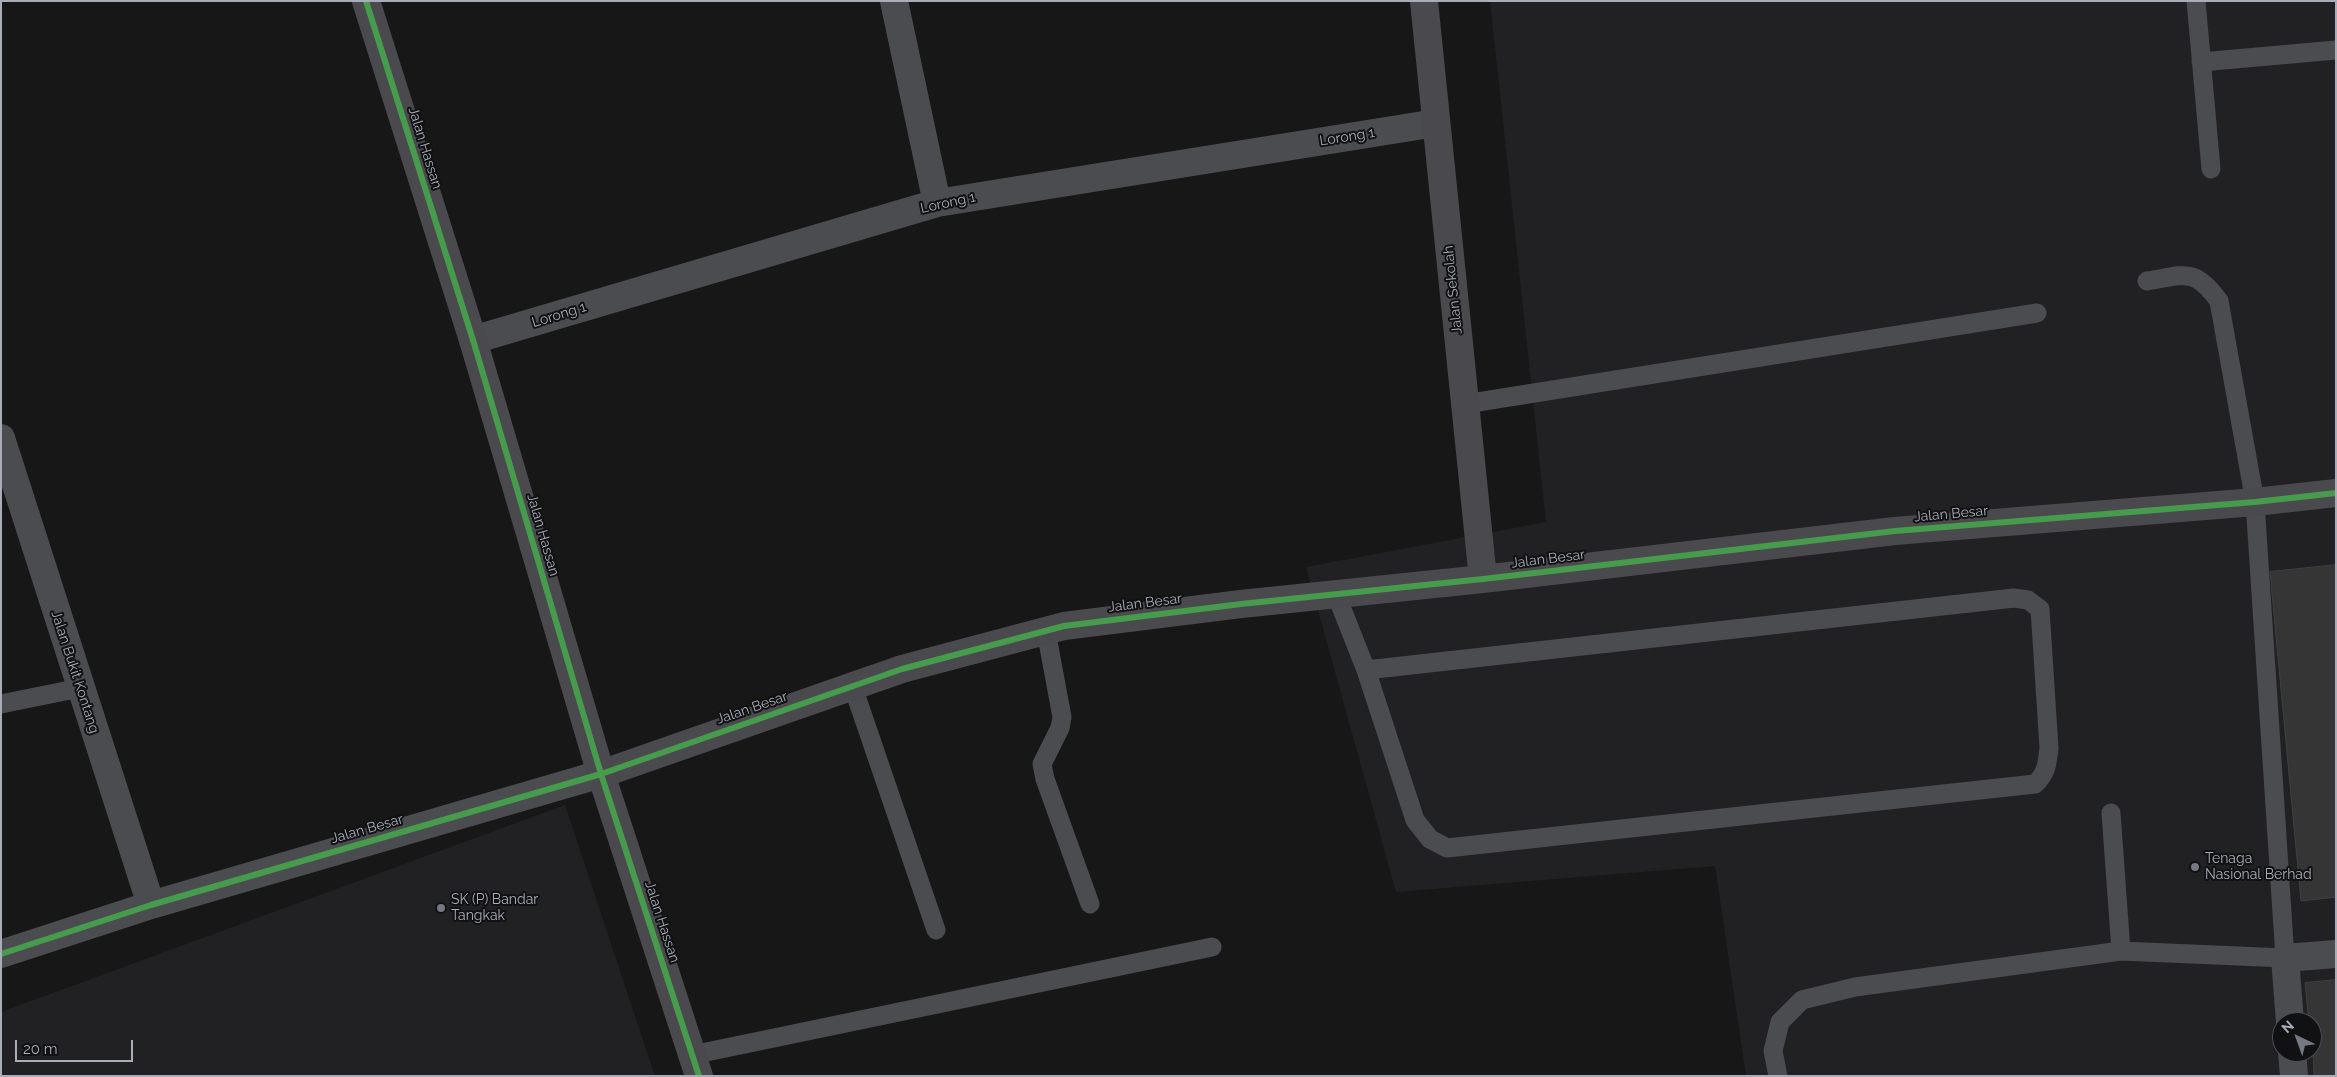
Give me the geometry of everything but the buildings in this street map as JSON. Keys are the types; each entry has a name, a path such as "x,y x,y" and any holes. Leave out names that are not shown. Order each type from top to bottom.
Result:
{"street":[{"name":"Jalan Hassan","path":"366,1 473,340 601,774 696,1065"},
{"path":"894,1 937,203"},
{"name":"Jalan Sekolah","path":"1424,1 1483,579"},
{"name":"Lorong 1","path":"473,340 937,203 1436,123"},
{"name":"Jalan Bukit Kontang","path":"1,438 11,505 80,688 151,905"},
{"name":"Jalan Besar","path":"1,954 151,905 601,774 902,669 1074,625 1895,531 2255,502 2336,493"},
{"path":"2289,1012 2285,958 2336,954"},
{"path":"2293,1062 2294,1076"}],"lane":[{"path":"2196,1 2211,169"},
{"path":"2201,62 2336,50"},
{"path":"1778,1076 1773,1052 1780,1022 1802,1000 1855,987 2121,951 2285,958 2255,502 2219,301 2206,284 2189,274 2147,281"},
{"path":"1465,404 2037,313"},
{"path":"1336,594 1366,670 1415,820 1430,839 1448,848 2035,784 2044,776 2047,766 2049,748 2040,609 2028,600 2014,598 1366,670"},
{"path":"1046,631 1062,717 1060,728 1042,764 1045,779 1090,904"},
{"path":"853,687 936,930"},
{"path":"1,704 80,688"},
{"path":"2111,813 2121,951"},
{"path":"696,1065 1212,947"}],"shaded area":[{"path":"1490,1 2336,1 2336,1076 1746,1076 1715,866 1396,892 1306,567 1546,522"},
{"name":"SK (P) Bandar Tangkak","path":"565,805 655,1076 1,1076 1,1012"}],"cycle path":[{"path":"366,1 473,340 601,774 699,1076"},
{"path":"1,954 151,905 601,774 902,669 1064,626 1241,604 1483,579 1895,531 2255,502 2336,493"}],"place":[{"name":"Tenaga Nasional Berhad","path":"2195,867"},
{"name":"SK (P) Bandar Tangkak","path":"441,908"}]}
